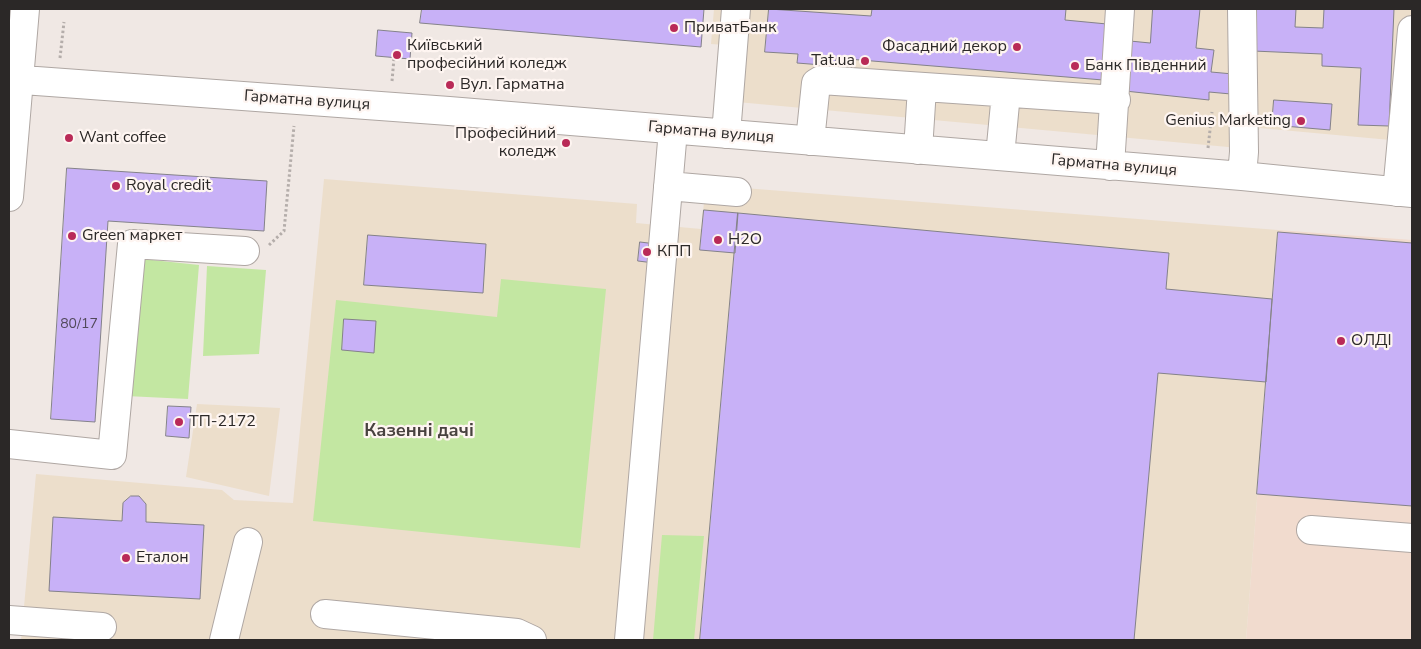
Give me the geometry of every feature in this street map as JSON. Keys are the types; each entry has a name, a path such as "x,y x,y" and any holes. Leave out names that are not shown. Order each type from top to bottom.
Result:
{"street":[{"path":"9,198 14,80 24,9"},
{"path":"726,134 736,9"},
{"path":"1110,166 1116,100 1120,9"},
{"path":"1242,9 1244,143 1242,176"},
{"path":"1405,193 1412,30"},
{"name":"Гарматна вулиця","path":"14,80 1000,156 1242,176 1405,193"},
{"path":"810,141 816,84 819,81 1116,100"},
{"path":"918,150 922,88"},
{"path":"1000,156 1006,93"},
{"path":"628,640 673,130"},
{"path":"668,186 736,192"},
{"path":"9,444 112,455 132,244 244,251"},
{"path":"1310,530 1412,538"},
{"path":"224,640 248,542"},
{"path":"326,614 517,633 532,640"},
{"path":"9,620 102,627"}],"path":[{"path":"60,58 64,22"},
{"path":"392,81 394,58"},
{"path":"1208,148 1212,112"},
{"path":"244,251 259,253 284,231 294,123"}],"shaded area":[{"path":"714,9 1412,9 1412,142 1260,128 1239,148 737,102 739,46 711,44"},
{"path":"324,179 637,204 636,223 701,229 706,185 1278,230 1246,640 21,640 36,474 222,490 234,500 293,503"},
{"name":"ОЛДІ","path":"1278,230 1412,240 1412,640 1246,640"},
{"path":"197,404 280,408 269,496 186,477"}],"green space":[{"path":"143,259 199,265 188,399 126,396"},
{"path":"207,266 266,270 259,354 203,356"},
{"path":"501,279 606,289 580,548 313,521 336,300 497,317"},
{"path":"662,535 704,536 694,640 653,640"}],"building":[{"path":"422,9 704,9 701,47 420,23"},
{"path":"769,9 871,16 872,9 1066,9 1065,20 1107,24 1103,80 836,58 835,66 797,63 798,54 765,52"},
{"path":"1153,9 1200,9 1196,48 1214,50 1211,72 1233,74 1231,94 1209,92 1209,100 1125,91 1130,41 1150,43"},
{"path":"1255,9 1296,9 1295,27 1323,28 1324,9 1394,9 1389,126 1358,125 1361,68 1322,66 1322,54 1253,51"},
{"path":"378,30 412,33 410,59 376,56"},
{"path":"1274,100 1332,104 1330,130 1272,125"},
{"path":"67,168 267,181 264,231 108,221 95,422 51,419"},
{"name":"H2O","path":"704,210 738,213 735,253 700,250"},
{"path":"738,213 1169,253 1166,289 1272,299 1266,382 1158,373 1134,640 700,640"},
{"name":"ОЛДІ","path":"1278,232 1412,243 1412,506 1257,494"},
{"path":"368,235 486,244 483,293 364,285"},
{"name":"КПП","path":"640,242 656,244 654,263 638,261"},
{"path":"344,319 376,321 374,353 342,350"},
{"name":"ТП-2172","path":"168,406 191,407 189,438 166,436"},
{"name":"Еталон","path":"131,496 139,496 146,504 146,522 204,525 200,599 49,591 53,517 122,521 123,503"}],"place":[{"name":"ПриватБанк","path":"674,28"},
{"name":"Фасадний декор","path":"1017,47"},
{"name":"Київський професійний коледж","path":"397,55"},
{"name":"Tat.ua","path":"865,61"},
{"name":"Банк Південний","path":"1075,66"},
{"name":"Вул. Гарматна","path":"450,85"},
{"name":"Genius Marketing","path":"1301,121"},
{"name":"Want coffee","path":"69,138"},
{"name":"Професійний коледж","path":"566,143"},
{"name":"Royal credit","path":"116,186"},
{"name":"Green маркет","path":"72,236"},
{"name":"H2O","path":"718,240"},
{"name":"КПП","path":"647,252"},
{"name":"ОЛДІ","path":"1341,341"},
{"name":"ТП-2172","path":"179,422"},
{"name":"Еталон","path":"126,558"}],"district":[{"name":"Казенні дачі","path":"419,432"}]}
